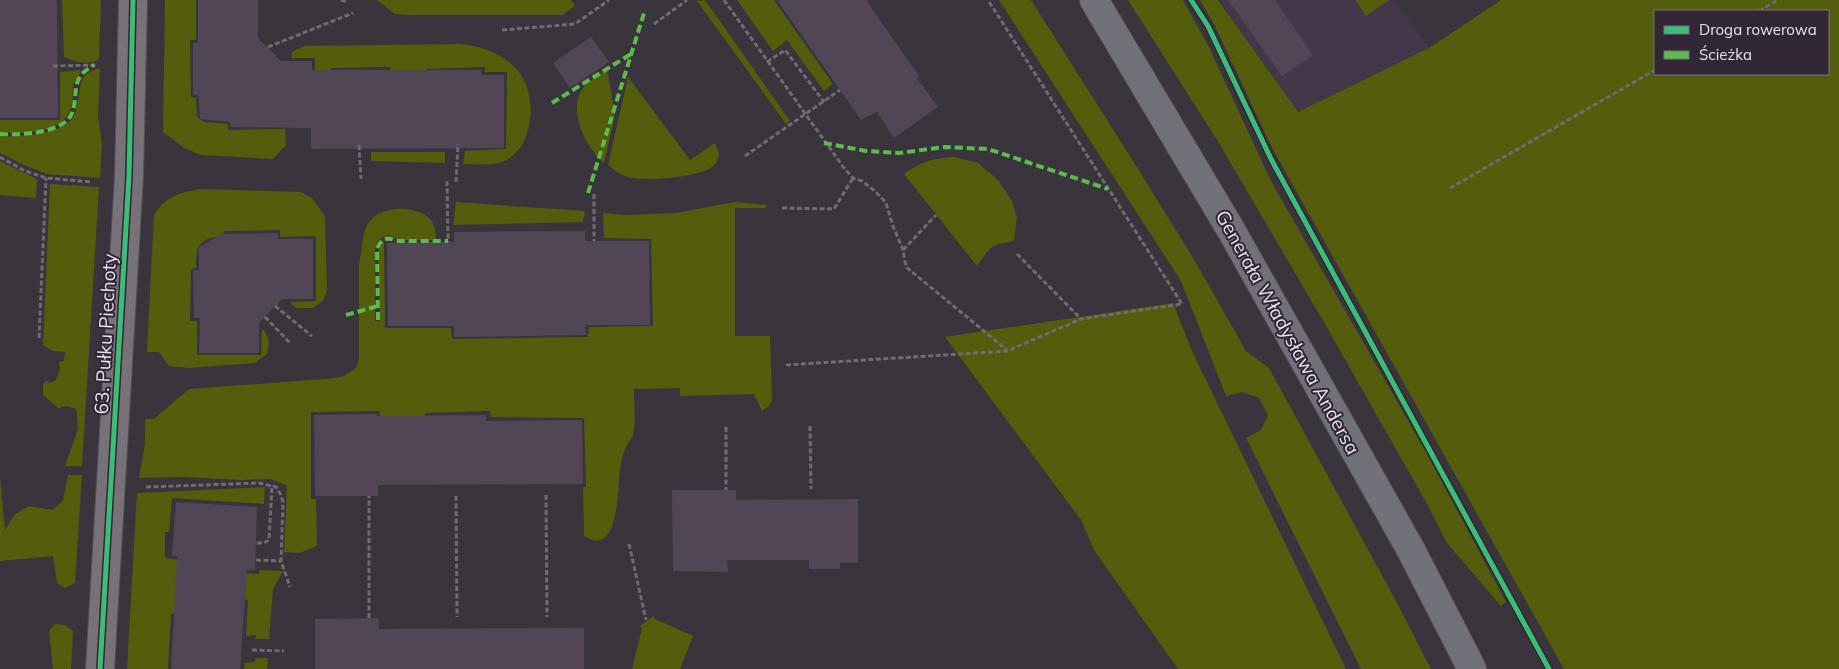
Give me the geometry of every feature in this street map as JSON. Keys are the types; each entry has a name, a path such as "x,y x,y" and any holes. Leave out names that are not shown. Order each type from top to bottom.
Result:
{"main road":[{"name":"Generała Władysława Andersa","path":"1094,0 1231,230 1411,550 1472,669"}],"street":[{"name":"63. Pułku Piechoty","path":"100,669 130,176 133,0"}],"path":[{"path":"341,0 347,2"},
{"path":"502,30 575,24 609,0"},
{"path":"654,24 687,0"},
{"path":"724,0 805,116 844,168 853,178 862,181 876,191 886,203 893,226 904,250 906,267 1007,351"},
{"path":"786,364 1007,351 1081,319 1182,304 988,0"},
{"path":"1761,10 1778,0"},
{"path":"268,47 353,13"},
{"path":"767,62 785,50 824,102"},
{"path":"53,66 100,64"},
{"path":"1450,188 1654,71"},
{"path":"745,156 840,90"},
{"path":"456,182 458,144"},
{"path":"359,145 361,178"},
{"path":"0,157 46,178 105,183 130,176"},
{"path":"40,338 46,178"},
{"path":"782,208 834,209 853,178"},
{"path":"446,181 448,242"},
{"path":"594,194 594,241"},
{"path":"904,250 936,215"},
{"path":"1017,254 1081,319"},
{"path":"275,306 312,336"},
{"path":"265,317 291,344"},
{"path":"810,426 811,489"},
{"path":"726,427 726,490"},
{"path":"144,487 259,483 272,485 279,490 283,502 281,561 290,587"},
{"path":"257,543 264,543 269,540 272,485"},
{"path":"546,495 547,617"},
{"path":"369,496 369,618"},
{"path":"456,496 458,618"},
{"path":"629,544 646,620"},
{"path":"256,560 281,561"},
{"path":"252,650 284,651"}],"shaded area":[{"path":"1219,0 1395,0 1429,48 1298,112"}],"green space":[{"path":"62,0 101,0 99,59 86,63 64,57"},
{"path":"165,0 196,0 196,40 190,40 191,97 196,98 197,117 204,122 228,124 228,130 285,129 286,145 273,159 201,155 184,148 163,132"},
{"path":"377,0 571,0 575,6 562,15 411,15 395,14"},
{"path":"705,0 790,121 786,124 697,1"},
{"path":"737,0 774,0 833,84 824,91 787,40 773,51"},
{"path":"999,0 1031,0 1195,261 1246,351 1269,368 1431,669 1361,669 1246,438 1261,430 1268,415 1259,398 1242,392 1226,396 1181,281"},
{"path":"1128,0 1183,0 1209,47 1271,181 1426,452 1506,602 1501,606 1447,543 1427,504 1325,324 1217,140"},
{"path":"1200,0 1218,0 1298,112 1429,48 1501,0 1839,0 1839,669 1564,669 1271,146 1215,26"},
{"path":"1355,0 1389,0 1366,16"},
{"path":"460,44 486,49 502,57 521,75 526,85 530,98 530,124 520,147 512,156 502,162 463,164 465,151 506,149 507,72 485,72 485,67 426,69 426,73 391,73 390,67 331,68 330,73 315,74 315,58 291,58 292,52 304,46"},
{"path":"100,69 98,116 102,144 100,178 47,174 0,153 0,136 40,134 60,128 68,123 75,113 82,79 86,74"},
{"path":"607,69 615,115 604,163 585,138 577,116 577,105 579,95 585,86"},
{"path":"81,70 73,86 72,104 62,122 53,127 32,132 0,132 0,120 60,120 60,72"},
{"path":"628,77 690,160 715,143 719,154 714,166 706,171 684,176 646,179 625,176 608,165"},
{"path":"371,152 445,152 445,163 371,161"},
{"path":"954,157 978,163 998,180 1012,201 1017,217 1014,240 991,248 977,266 904,174 927,161"},
{"path":"0,161 37,179 36,198 0,195"},
{"path":"50,184 99,187 82,466 65,466 78,429 76,409 67,406 58,408 43,395 43,385 46,380 50,383 56,380 60,370 59,362 64,361 65,352 53,351 43,345"},
{"path":"200,189 301,192 312,198 325,216 327,290 323,301 312,308 297,308 291,302 316,301 316,236 280,237 280,230 224,231 223,236 204,241 198,248 196,268 191,269 190,321 197,321 197,355 261,355 262,330 264,330 269,341 267,354 255,363 189,368 169,366 159,352 147,352 154,215 168,199"},
{"path":"456,202 585,211 583,222 453,225"},
{"path":"735,202 766,205 766,208 735,208 735,336 770,336 772,401 762,411 754,394 680,396 680,388 634,389 635,419 633,435 622,461 614,518 610,530 604,538 596,541 584,536 583,487 586,487 584,418 491,417 490,411 425,413 424,419 380,418 380,411 311,412 311,499 316,499 317,546 300,553 284,552 287,486 271,479 139,478 145,444 145,419 154,419 189,389 336,378 344,376 356,368 359,359 359,263 363,236 369,222 381,212 407,209 423,214 433,223 436,237 436,240 398,240 390,235 382,238 377,243 375,249 375,321 380,321 378,251 384,241 385,328 451,328 452,339 588,337 589,327 653,326 651,239 604,238 603,213 627,215 676,213"},
{"path":"1173,303 1192,351 1346,669 1178,669 1094,550 1081,520 945,337"},
{"path":"68,475 82,475 75,583 65,588 57,583 53,556 0,561 0,476 5,530 14,515 29,506 52,510 63,501"},
{"path":"265,487 264,504 172,498 169,532 165,532 165,558 179,560 177,614 171,614 168,669 127,669 137,493"},
{"path":"260,570 283,571 273,589 269,639 255,639 256,635 246,636 248,600 242,599 243,573 259,574"},
{"path":"653,616 655,619 693,636 680,669 632,669 642,628 640,626"},
{"path":"55,624 65,625 73,631 71,669 53,669 49,631"},
{"path":"256,658 268,658 267,669 244,669 245,663 255,662"}],"building":[{"path":"0,0 57,0 58,118 0,118"},
{"path":"198,0 258,0 258,38 281,61 312,61 312,70 481,70 482,75 504,75 504,148 311,149 311,128 230,127 230,122 200,119 198,95 193,95 193,43 198,43"},
{"path":"777,0 866,0 919,76 917,78 938,107 894,138 877,112 861,120"},
{"path":"1228,0 1275,0 1313,55 1282,76"},
{"path":"591,37 609,62 570,88 553,63"},
{"path":"585,231 585,241 649,241 650,325 585,325 586,335 454,337 454,326 388,326 387,243 454,242 454,232"},
{"path":"278,233 278,239 313,239 313,299 282,299 259,323 259,353 199,353 200,318 194,318 193,270 199,270 199,247 222,234"},
{"path":"377,414 377,416 486,415 486,421 582,420 583,484 378,485 378,496 315,496 314,415"},
{"path":"672,490 736,490 736,500 858,499 858,563 840,563 840,569 809,569 809,560 727,560 728,572 673,571"},
{"path":"176,502 257,507 255,570 247,570 240,669 171,669 177,556 172,556"},
{"path":"379,618 379,629 584,628 584,669 315,669 315,619"}],"marked path":[{"path":"588,193 645,10"},
{"path":"552,103 631,54"},
{"path":"0,134 40,132 51,129 67,120 72,113 79,79 84,72 94,65"},
{"path":"824,143 866,151 899,153 945,147 988,149 1108,189"},
{"path":"378,320 377,249 380,243 385,239 396,241 448,241"},
{"path":"346,315 378,306"}],"cycle path":[{"path":"100,669 129,176 133,0"},
{"path":"1191,0 1208,26 1271,159 1549,669"}]}
